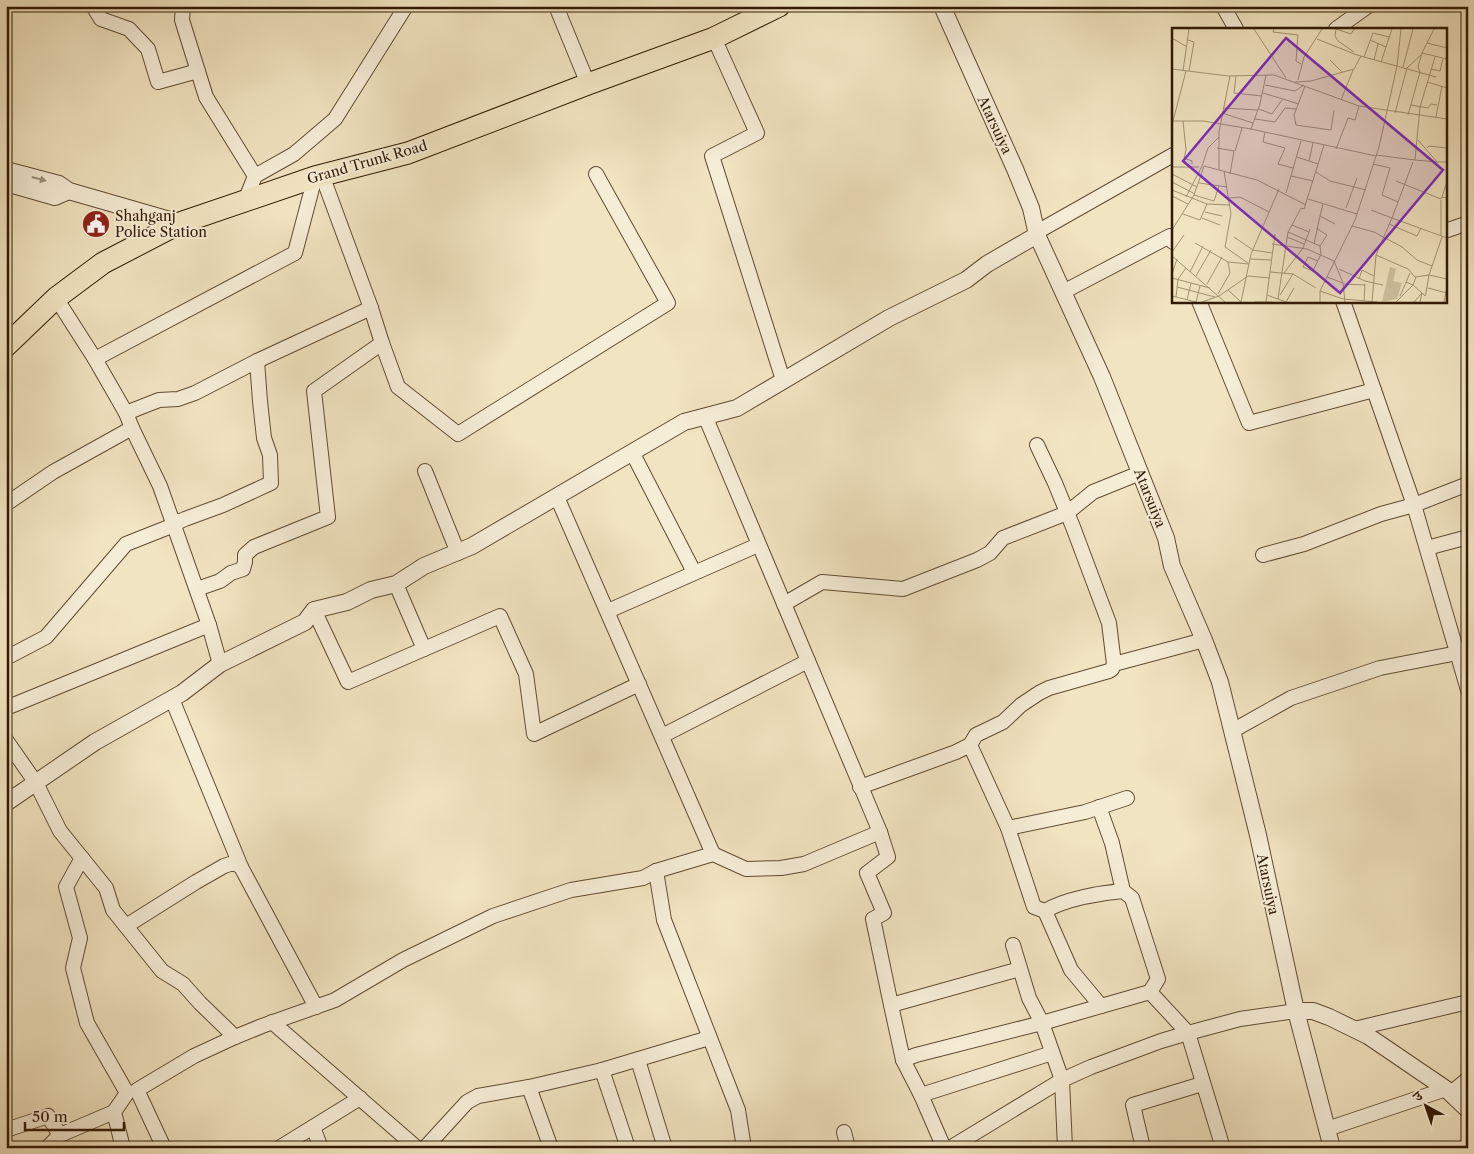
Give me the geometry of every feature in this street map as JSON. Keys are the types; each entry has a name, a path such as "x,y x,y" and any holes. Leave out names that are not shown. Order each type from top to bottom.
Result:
{"main road":[{"name":"Grand Trunk Road","path":"6,346 56,298 103,263 180,223 318,176 408,153 714,38 779,6"}],"street":[{"path":"93,6 100,18 129,29 148,49 158,82 198,71"},
{"path":"183,6 182,20 206,97 255,176"},
{"path":"245,201 255,176 294,154 335,119 406,6"},
{"path":"556,6 588,84"},
{"name":"Atarsuiya","path":"942,6 1015,169 1031,208 1037,233 1102,377 1166,538 1172,566 1220,682 1258,835 1296,1010 1332,1148"},
{"path":"1223,6 1235,28"},
{"path":"1337,28 1368,6"},
{"path":"714,38 757,133 712,156 784,380"},
{"path":"6,803 95,742 182,693 220,664 304,622 314,610 347,602 371,590 396,584 424,566 458,553 558,497 684,422 737,408 889,318 966,280 987,264 1037,233 1172,156"},
{"path":"6,170 59,184 69,191 180,223"},
{"path":"318,176 372,308 398,387 458,434 668,302 596,174"},
{"path":"95,359 295,253 318,176"},
{"path":"6,183 55,196 69,191"},
{"path":"1446,231 1468,223"},
{"path":"1063,292 1170,236 1172,240"},
{"path":"56,298 95,359 126,413 160,486 209,625 220,664"},
{"path":"1199,302 1250,423 1374,390"},
{"path":"1343,302 1414,505 1462,652 1468,690"},
{"path":"126,413 159,400 178,399 195,393 258,361 372,308"},
{"path":"197,590 243,569 245,555 254,547 328,517 314,391 382,343"},
{"path":"6,658 46,637 126,544 173,522 178,522 223,505 271,483 270,455 264,438 258,361"},
{"path":"705,416 880,832 888,857 867,873 884,914 872,919 903,1060 921,1095 944,1148"},
{"path":"6,504 53,472 132,428"},
{"path":"860,786 956,752 970,745 976,735 1003,722 1021,705 1039,693 1049,688 1112,669 1114,664 1109,624 1067,513 1037,445"},
{"path":"632,452 694,572"},
{"path":"425,471 458,553"},
{"path":"784,604 822,582 903,589 977,560 990,553 1003,538 1067,513 1093,492 1140,473"},
{"path":"1263,555 1304,544 1468,484"},
{"path":"558,497 712,854"},
{"path":"1427,548 1468,536"},
{"path":"608,611 758,545"},
{"path":"396,584 424,649"},
{"path":"314,610 348,682 500,616 526,674 534,734 639,684"},
{"path":"6,708 209,625"},
{"path":"1114,664 1204,640"},
{"path":"1232,731 1291,698 1380,668 1462,652"},
{"path":"662,736 808,661"},
{"path":"172,699 241,867 316,1007"},
{"path":"6,740 36,783 60,831 106,888 113,910 162,971 183,984 200,1004 236,1037"},
{"path":"970,745 1008,828 1034,907 1045,911 1071,970 1101,1006"},
{"path":"1008,828 1085,812 1128,798"},
{"path":"903,1060 1150,992 1158,979 1132,898 1123,891 1112,843 1099,807"},
{"path":"164,1148 137,1090 194,1056 272,1022 335,1000 403,960 493,916 571,890 643,878 656,871 712,854 746,869 781,868 804,864 880,832"},
{"path":"47,1148 60,1135 114,1112 127,1093 87,1022 73,968 80,938 66,886 82,858"},
{"path":"126,926 224,866 236,864 241,867"},
{"path":"656,871 664,920 738,1110 744,1148"},
{"path":"1045,911 1052,907 1100,893 1123,891"},
{"path":"1013,945 1030,998 1042,1023 1062,1080 1065,1148"},
{"path":"891,1004 1020,968"},
{"path":"1150,992 1188,1033 1223,1148"},
{"path":"1354,1029 1468,1002"},
{"path":"950,1148 1062,1080 1091,1066 1188,1033 1240,1019 1296,1010 1312,1011 1330,1017 1368,1036 1448,1091 1468,1110"},
{"path":"272,1022 417,1148"},
{"path":"425,1148 467,1102 478,1096 529,1087 602,1070 710,1038"},
{"path":"921,1095 1052,1053"},
{"path":"638,1060 666,1148"},
{"path":"602,1070 628,1148"},
{"path":"1327,1129 1448,1091 1468,1080"},
{"path":"1143,1148 1133,1106 1202,1084"},
{"path":"529,1087 551,1148"},
{"path":"278,1148 360,1098"},
{"path":"114,1112 123,1148"},
{"path":"6,1130 48,1116 60,1135"},
{"path":"312,1127 321,1148"},
{"path":"844,1132 848,1148"}],"place":[{"name":"Shahganj Police Station","path":"96,224"}]}
